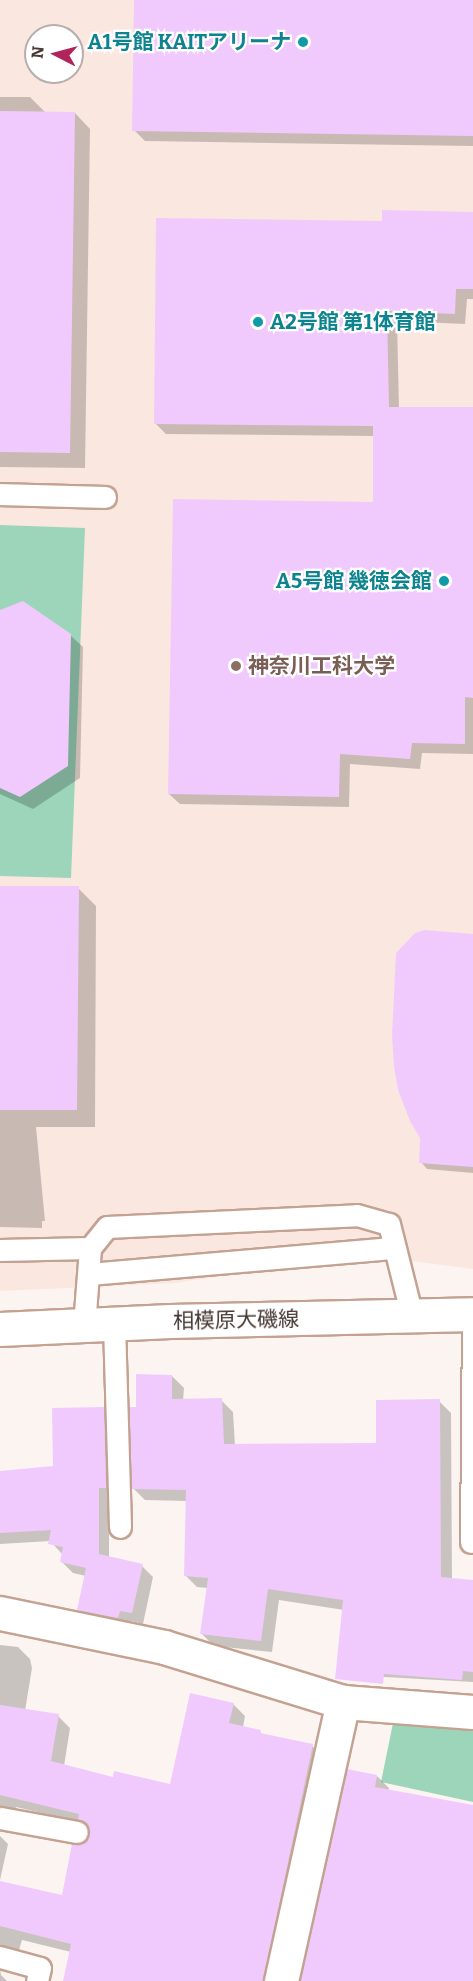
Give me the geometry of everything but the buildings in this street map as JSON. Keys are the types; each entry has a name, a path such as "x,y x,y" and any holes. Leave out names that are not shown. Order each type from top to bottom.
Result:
{"street":[{"name":"相模原大磯線","path":"0,1329 99,1324 473,1314"},
{"path":"0,1613 164,1647 343,1702 473,1712"},
{"path":"281,1981 343,1702"}],"lane":[{"path":"0,494 105,497"},
{"path":"120,1527 99,1324 89,1274 90,1248 108,1227 357,1215 388,1224 412,1316"},
{"path":"0,1250 90,1248"},
{"path":"89,1274 395,1248"},
{"path":"471,1542 473,1314"},
{"path":"0,1818 77,1832"},
{"path":"0,1957 40,1968 37,1981"}],"shaded area":[{"name":"神奈川工科大学","path":"0,0 473,0 473,1269 395,1259 294,1264 176,1283 0,1291"}],"green space":[{"path":"0,525 85,528 71,878 0,876"},
{"path":"393,1723 473,1730 473,1802 381,1782"}],"place":[{"name":"A1号館 KAITアリーナ","path":"303,42"},
{"name":"A2号館 第1体育館","path":"258,322"},
{"name":"A5号館 幾徳会館","path":"444,581"},
{"name":"神奈川工科大学","path":"236,666"}]}
